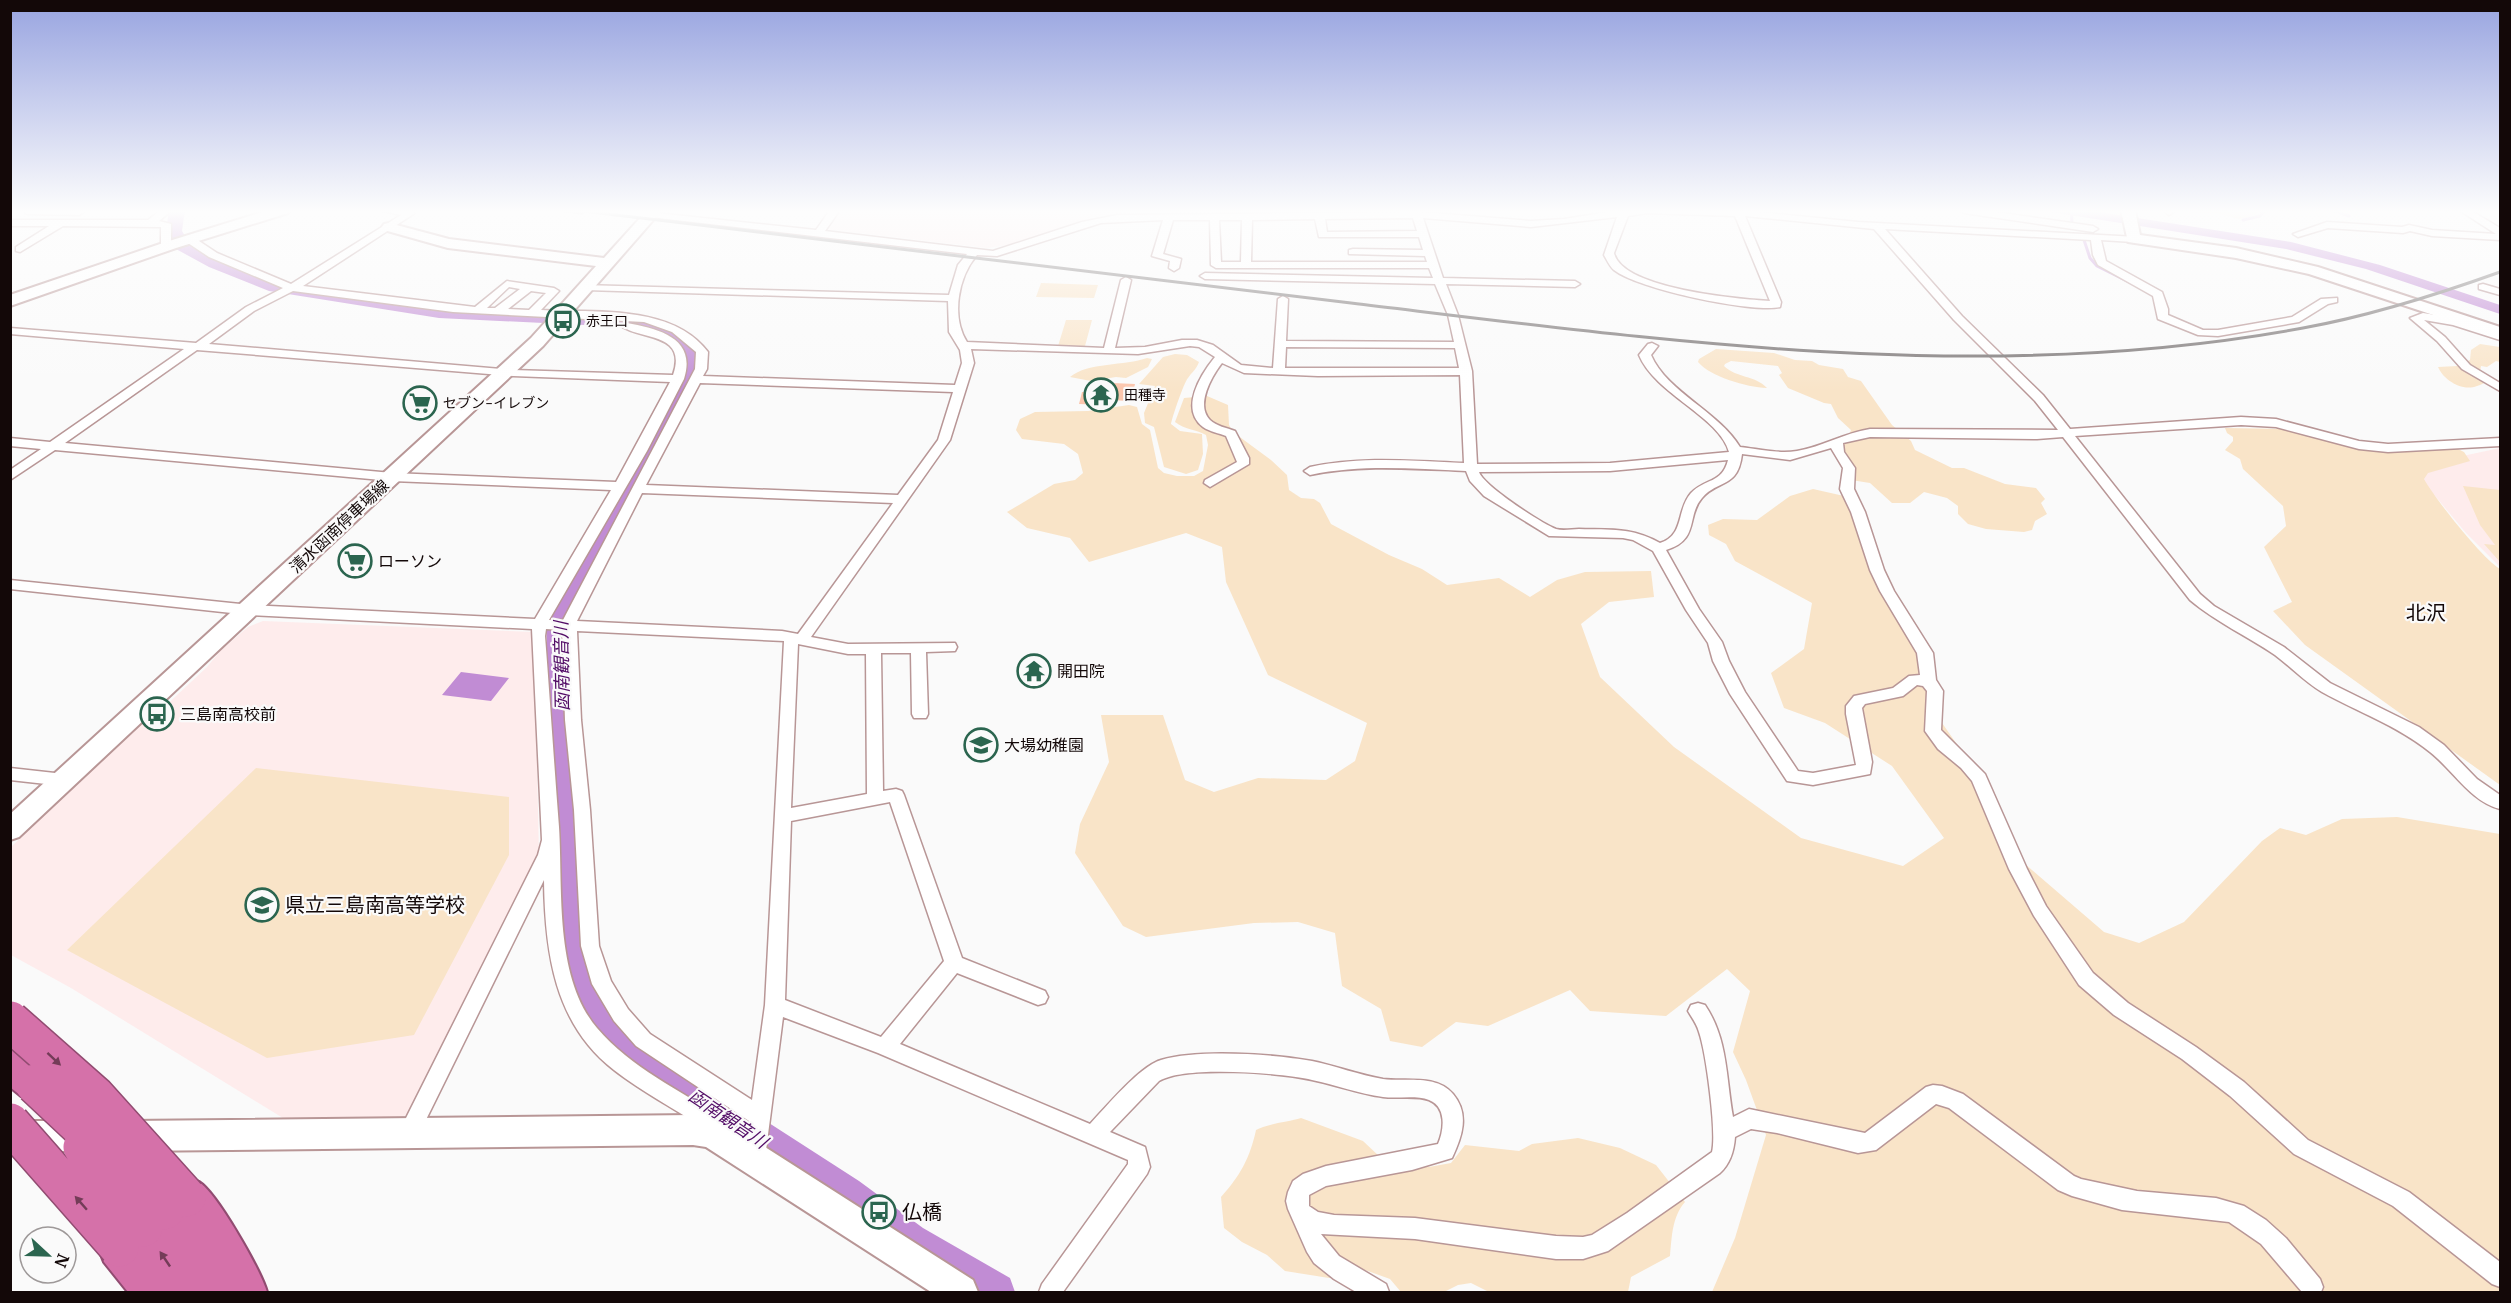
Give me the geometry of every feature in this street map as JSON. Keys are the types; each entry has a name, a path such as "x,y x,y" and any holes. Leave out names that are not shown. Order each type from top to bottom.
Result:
{"highway":[{"path":"10,1021 95,1096 187,1293"},
{"path":"23,1073 153,1220 214,1234 246,1293"},
{"path":"10,1123 194,1247 224,1293"},
{"path":"153,1220 155,1293"}],"street":[{"path":"10,301 97,271"},
{"path":"250,271 291,288 421,305 533,312 560,318 662,322 686,334 702,352 703,360 696,379 675,401 641,451 540,623 538,636 551,840 409,1133"},
{"path":"10,476 250,309 319,271"},
{"name":"清水函南停車場線","path":"10,830 506,372 560,318 599,271"},
{"path":"754,1158 775,1005 789,654 797,638 944,440 968,363 963,345 955,332 953,298 961,271"},
{"path":"1435,271 1453,315 1466,371 1471,467 1475,478 1489,493 1554,533 1623,534 1637,537 1658,548 1693,610 1715,642 1726,671 1743,701 1793,777 1813,779 1864,770 1864,760 1854,718 1853,709 1856,702 1898,692 1914,680 1928,681"},
{"path":"1622,271 1669,291 1776,305 1765,271"},
{"path":"1916,271 1958,318 2027,384 2068,433 2195,597 2209,609 2279,651 2325,687 2413,731 2438,749 2472,783 2500,803"},
{"path":"2116,271 2158,294 2163,309 2162,317 2202,333 2249,329 2295,320 2325,301 2333,300"},
{"path":"2315,271 2500,332"},
{"path":"1205,276 1268,279 1438,279 1575,284"},
{"path":"1110,350 1126,280"},
{"path":"478,310 507,284 554,291 533,312"},
{"path":"498,311 529,287"},
{"path":"586,287 953,298"},
{"path":"2483,287 2500,292"},
{"path":"1279,371 1283,299"},
{"path":"2500,337 2445,321 2419,316 2415,318 2441,339 2466,367 2500,388"},
{"path":"635,322 674,344 682,354 683,362 675,401 639,489 568,624 590,946 602,984 621,1015 643,1040 758,1116"},
{"path":"10,331 506,372 678,378"},
{"path":"963,345 1140,351 1190,343 1209,347 1234,368 1244,370 1466,371"},
{"path":"1282,344 1460,345"},
{"path":"1652,346 1645,354 1651,366 1675,393 1722,432 1736,452 1732,470 1727,479 1694,498 1681,536 1673,543 1658,548"},
{"path":"1210,483 1243,464 1243,458 1231,434 1207,424 1200,414 1200,401 1205,380 1220,358"},
{"path":"696,379 960,389"},
{"path":"1310,471 1353,462 1425,463 1471,467 1616,467 1736,452 1792,456 1851,435 1870,433 2018,436 2241,421 2276,423 2352,443 2379,447 2419,447 2500,441"},
{"path":"1837,441 1838,452 1849,468 1847,489 1858,512 1877,570 1887,591 1921,645 1927,661 1928,681 1935,691 1934,731 1944,745 1967,764 1979,778 2018,869 2040,911 2086,979 2121,1010 2189,1053 2237,1089 2301,1147 2401,1200 2441,1228 2500,1276"},
{"path":"10,442 392,477 620,486"},
{"path":"639,489 901,499"},
{"path":"10,585 250,610 568,624 797,638 834,647 873,649 950,647"},
{"path":"918,648 921,714"},
{"path":"873,649 875,798"},
{"path":"10,774 64,780"},
{"path":"782,816 896,795 954,963 1038,997"},
{"path":"549,847 552,860 558,962 574,1008 588,1031 608,1053 715,1125 711,1133"},
{"path":"885,1047 954,963"},
{"path":"775,1005 885,1047 1138,1154 1139,1167 1050,1293"},
{"path":"1306,1218 1332,1225 1430,1230 1569,1248 1593,1247 1609,1239 1668,1196 1710,1170 1720,1157 1725,1132 1714,1055 1704,1018 1698,1011"},
{"path":"1094,1136 1152,1075 1173,1065 1207,1063 1262,1065 1310,1070 1383,1088 1433,1091 1446,1101 1453,1116 1454,1127 1449,1146 1445,1151 1425,1158 1352,1170 1311,1181 1301,1189 1296,1200 1300,1211 1306,1218 1314,1247 1322,1257 1378,1293"},
{"path":"1725,1132 1749,1119 1777,1123 1858,1143 1869,1143 1934,1094 1942,1095 1956,1101 2066,1183 2080,1190 2152,1204 2220,1208 2239,1215 2263,1232 2286,1255 2312,1287"},
{"path":"10,1137 693,1130 711,1133 754,1158 960,1293"}],"shaded area":[{"path":"2371,271 2397,271 2500,305 2500,314"},
{"path":"1041,283 1098,285 1094,298 1036,297"},
{"path":"1066,320 1092,320 1085,346 1058,346"},
{"path":"2480,344 2500,347 2500,362 2496,361 2487,367 2481,366 2480,372 2490,380 2477,386 2465,387 2448,380 2440,372 2438,367 2457,366 2470,360 2471,350"},
{"path":"1716,349 1774,353 1795,360 1812,361 1819,365 1843,369 1848,377 1861,381 1892,425 1911,441 1915,450 1952,468 1964,468 2005,484 2036,488 2045,499 2041,503 2047,514 2035,521 2032,530 2024,532 1986,529 1968,524 1958,514 1958,506 1947,498 1924,492 1910,503 1892,503 1870,483 1851,480 1855,468 1840,443 1848,438 1851,430 1838,418 1831,404 1788,388 1779,375 1782,373 1778,366 1731,361 1724,366 1767,388 1749,386 1720,377 1698,362 1699,359"},
{"path":"1175,354 1187,355 1199,362 1186,381 1171,424 1180,431 1202,434 1203,454 1198,470 1186,474 1164,467 1154,427 1145,423 1144,413 1155,386 1139,384 1163,357"},
{"path":"1152,359 1148,367 1126,378 1116,377 1091,381 1070,377 1087,369"},
{"path":"1207,396 1228,405 1229,425 1233,432 1287,475 1289,490 1301,498 1314,499 1320,503 1331,524 1389,555 1422,569 1447,585 1499,578 1530,597 1557,580 1585,572 1651,571 1654,597 1609,602 1581,624 1600,677 1674,747 1801,838 1903,866 1944,838 1892,766 1825,723 1784,708 1771,673 1804,649 1812,603 1735,561 1726,544 1709,535 1708,525 1723,519 1757,520 1790,496 1813,489 1844,496 1880,587 1913,644 1940,720 1997,802 2011,842 2025,864 2104,932 2139,943 2184,922 2262,841 2280,828 2306,835 2342,819 2397,817 2500,834 2500,1292 1712,1292 1735,1238 1766,1135 1733,1052 1750,991 1727,969 1666,1016 1590,1011 1570,990 1488,1026 1456,1022 1422,1047 1390,1041 1381,1009 1342,986 1335,933 1298,922 1254,923 1146,937 1123,926 1075,853 1080,824 1109,762 1101,715 1163,715 1185,780 1214,792 1258,778 1326,780 1355,761 1367,723 1268,675 1226,582 1222,547 1186,533 1089,562 1070,538 1027,528 1007,512 1054,484 1075,480 1083,473 1078,454 1064,444 1022,439 1016,430 1020,419 1035,412 1088,411 1129,405 1137,407 1142,424 1150,430 1158,468 1164,473 1177,476 1194,476 1203,471 1208,445 1206,435 1175,422 1184,398"},
{"path":"2225,428 2286,429 2373,450 2412,452 2458,449 2464,452 2470,461 2428,473 2424,479 2459,527 2500,569 2500,785 2305,645 2273,611 2292,602 2264,547 2286,526 2283,506 2243,469 2240,459 2225,450 2233,441 2233,437 2227,433"},
{"path":"2500,448 2500,567 2466,533 2411,467"},
{"path":"2463,486 2500,490 2500,562 2484,544 2495,545 2480,525"},
{"name":"県立三島南高等学校","path":"263,621 534,632 539,855 409,1112 402,1118 308,1119 305,1125 296,1126 71,988 11,955 11,847 137,727 160,711 207,667 221,650 248,627"},
{"path":"461,672 509,678 491,701 442,695"},
{"path":"256,768 509,797 509,855 414,1035 267,1058 67,950"},
{"path":"1301,1118 1363,1141 1380,1157 1429,1167 1451,1163 1465,1145 1519,1151 1532,1144 1578,1138 1620,1148 1656,1165 1685,1202 1675,1220 1670,1256 1631,1277 1628,1292 1489,1292 1471,1283 1458,1285 1444,1292 1401,1292 1390,1279 1365,1270 1329,1278 1285,1271 1267,1255 1242,1242 1224,1228 1221,1197 1234,1182 1243,1166 1256,1130"}],"building":[{"name":"田種寺","path":"1113,383 1135,384 1131,401 1108,400 1106,405 1079,404 1082,392 1108,392"}],"waterway":[{"name":"函南観音川","path":"235,271 275,287 439,312 626,321 671,333 683,341 692,357 689,373 558,618 571,943 580,977 598,1011 634,1055 846,1194 910,1241 996,1292"},
{"path":"2107,271 2131,283"}],"railway":[{"path":"1085,271 1708,343 1827,352 1946,356 2065,354 2184,345 2303,328 2403,304 2500,272"}],"place":[{"name":"赤王口","path":"563,321"},
{"name":"田種寺","path":"1101,395"},
{"name":"セブン-イレブン","path":"420,403"},
{"name":"ローソン","path":"355,561"},
{"name":"開田院","path":"1034,671"},
{"name":"三島南高校前","path":"157,714"},
{"name":"大場幼稚園","path":"981,745"},
{"name":"県立三島南高等学校","path":"262,905"},
{"name":"仏橋","path":"879,1212"}],"district":[{"name":"北沢","path":"2426,613"}]}
